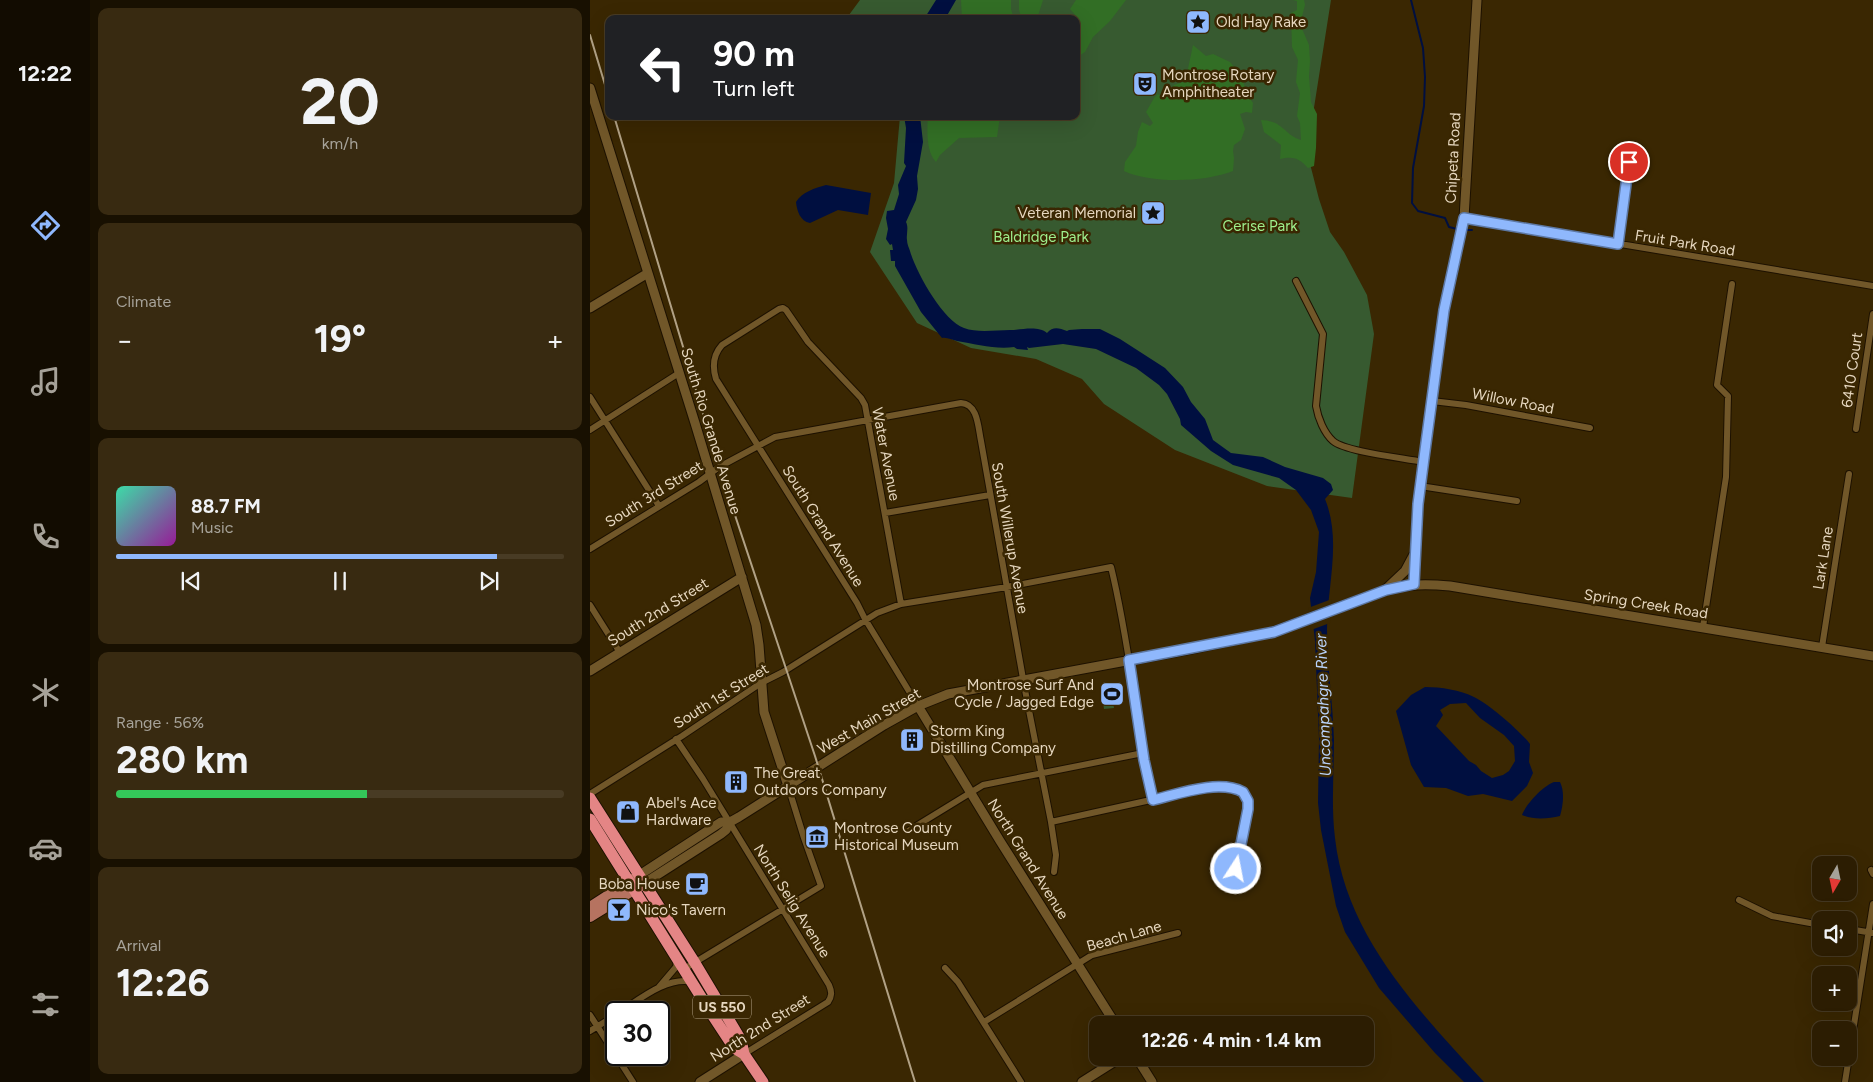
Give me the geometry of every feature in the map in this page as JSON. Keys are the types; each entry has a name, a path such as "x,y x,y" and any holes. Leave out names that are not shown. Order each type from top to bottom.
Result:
{"highway":[{"name":"US 550","path":"590,798 684,970 734,1048 744,1054"},
{"name":"US 550","path":"590,819 695,963 741,1040 744,1054 762,1082"}],"main road":[{"path":"590,907 636,883"},
{"path":"590,917 636,883"}],"street":[{"name":"Chipeta Road","path":"1414,584 1423,462 1444,310 1464,218 1477,0"},
{"name":"South Rio Grande Avenue","path":"590,88 756,625 764,712 788,786"},
{"path":"1618,244 1629,162"},
{"name":"Fruit Park Road","path":"1464,218 1873,286"},
{"path":"590,308 648,273"},
{"path":"1296,281 1323,334 1316,406 1317,414 1325,430 1334,441 1348,448 1423,462"},
{"path":"1704,627 1726,477 1728,396 1717,385 1732,284"},
{"name":"South Grand Avenue","path":"783,308 776,310 722,345 714,358 716,379 857,604 918,706"},
{"name":"Water Avenue","path":"783,308 808,342 861,398 865,405 901,604"},
{"name":"6410 Court","path":"1856,430 1873,314"},
{"path":"590,430 679,373"},
{"path":"590,397 659,506"},
{"name":"Willow Road","path":"1432,401 1466,405 1590,428"},
{"name":"South 3rd Street","path":"590,549 710,474 775,437 967,404"},
{"name":"South Willerup Avenue","path":"967,404 972,407 976,416 1023,680 1051,822 1056,855 1054,872"},
{"name":"Lark Lane","path":"1822,647 1849,474"},
{"path":"1420,486 1517,501"},
{"path":"885,512 990,495"},
{"path":"1386,590 1408,566 1417,539"},
{"name":"South 1st Street","path":"590,794 761,683 783,672 877,613 901,604 1007,587 1111,567 1129,660"},
{"name":"South 2nd Street","path":"590,670 742,577"},
{"name":"Spring Creek Road","path":"1414,584 1450,586 1873,656"},
{"name":"West Main Street","path":"636,883 721,822 730,822 884,725 918,706 948,694 1274,632 1386,590 1414,584"},
{"path":"590,605 619,651"},
{"path":"1129,660 1143,753 1153,800"},
{"name":"North Grand Avenue","path":"918,706 1110,1016"},
{"name":"North Selig Avenue","path":"676,739 730,822 829,985 831,994"},
{"path":"908,831 983,784 1143,753"},
{"path":"684,970 821,886 788,786"},
{"path":"1051,822 1205,788 1232,788 1243,792 1248,801 1233,886"},
{"path":"1739,900 1772,916 1812,923"},
{"path":"1846,1082 1871,932 1873,904"},
{"path":"1857,930 1871,932"},
{"name":"Beach Lane","path":"984,1022 1092,955 1178,933"},
{"path":"658,988 676,967 675,954"},
{"path":"945,968 958,982 1022,1082"},
{"path":"637,1001 658,988 685,980 693,982"},
{"name":"North 2nd Street","path":"700,1082 828,1002 831,994"},
{"path":"590,1015 633,1082"},
{"path":"590,1032 605,1022"},
{"path":"1082,1082 1107,1066"},
{"path":"1142,1066 1152,1082"}],"green space":[{"name":"Baldridge Park","path":"860,0 1331,0 1307,152 1330,232 1344,252 1367,295 1374,334 1352,498 1267,486 1175,450 1104,404 1082,379 1036,359 971,348 917,323 870,252 894,183 900,120 1080,120 1080,15 849,15"},
{"path":"961,0 1011,0 1013,15 962,15"},
{"path":"1019,0 1043,0 1038,15 1021,15"},
{"path":"1076,0 1126,0 1110,21 1093,37 1085,52 1080,55 1080,15 1075,15 1070,9"},
{"path":"1293,0 1304,0 1305,5 1300,24 1309,45 1311,102 1317,114 1314,166 1308,168 1296,159 1280,159 1281,145 1264,132 1261,120 1279,125 1301,140 1300,123 1297,116 1300,93 1296,82 1298,60 1292,47 1291,13 1297,10 1297,1"},
{"path":"1193,45 1206,56 1213,54 1230,62 1243,81 1247,94 1253,103 1252,113 1240,114 1245,129 1241,140 1234,145 1233,171 1222,175 1194,179 1163,180 1124,171 1125,162 1136,146 1142,122 1150,126 1153,123 1146,112 1154,98 1158,94 1164,98 1174,85 1183,82 1186,78"},
{"path":"928,120 999,120 997,137 959,138 940,155 936,162 930,153 927,134"},
{"name":"Montrose Surf And Cycle / Jagged Edge","path":"1121,684 1124,700 1113,702 1114,708 1104,709 1101,688"}],"water":[{"path":"936,0 956,0 947,15 927,15"},
{"name":"Uncompahgre River","path":"905,120 920,120 923,142 917,176 918,189 916,200 906,222 908,244 913,260 931,295 956,324 969,330 981,331 1039,329 1047,333 1056,328 1067,331 1100,329 1120,339 1165,368 1183,387 1191,402 1205,419 1213,440 1231,453 1263,457 1285,467 1323,478 1331,484 1333,490 1325,499 1330,515 1333,547 1327,644 1334,740 1334,826 1342,874 1354,908 1370,940 1390,971 1435,1028 1484,1082 1464,1082 1435,1053 1379,988 1345,932 1336,906 1321,830 1318,803 1319,739 1315,641 1310,598 1316,572 1319,532 1311,510 1296,490 1279,478 1233,465 1211,451 1181,425 1180,419 1167,394 1159,385 1136,368 1096,349 1063,344 1027,347 1028,350 1014,347 1000,348 942,338 921,312 895,266 895,261 891,261 890,250 893,250 892,244 890,245 886,239 888,229 887,211 894,210 899,194 898,185 906,166 904,163"},
{"path":"826,185 871,193 868,215 838,210 810,223 801,218 796,202 805,193"},
{"path":"1425,687 1450,689 1474,697 1496,712 1530,744 1529,762 1533,773 1527,786 1512,801 1483,794 1468,796 1446,788 1424,787 1411,765 1396,711 1411,695","holes":["1466,703 1480,718 1504,735 1514,746 1515,761 1509,771 1503,775 1492,778 1481,771 1436,726 1443,715 1440,710 1450,704"]},
{"path":"1554,782 1560,782 1563,790 1560,816 1531,818 1522,815 1535,796"}],"pier":[{"path":"1332,599 1330,623 1311,630 1308,608"}],"waterway":[{"path":"1411,0 1423,48 1425,77 1424,106 1413,168 1412,203 1418,211 1445,218 1449,227 1457,229"},
{"path":"1465,230 1472,230"}],"railway":[{"path":"590,35 605,85"},
{"path":"615,120 719,467 815,756 915,1082"}],"place":[{"name":"Old Hay Rake","path":"1198,22"},
{"name":"Montrose Rotary Amphitheater","path":"1145,84"},
{"name":"Veteran Memorial","path":"1153,213"},
{"name":"Montrose Surf And Cycle / Jagged Edge","path":"1112,694"},
{"name":"Storm King Distilling Company","path":"912,740"},
{"name":"The Great Outdoors Company","path":"736,782"},
{"name":"Abel's Ace Hardware","path":"628,812"},
{"name":"Montrose County Historical Museum","path":"817,837"},
{"name":"Boba House","path":"697,884"},
{"name":"Nico's Tavern","path":"619,910"}],"route":[{"path":"1236,869 1248,809 1248,801 1243,792 1232,788 1205,788 1153,800 1144,760 1129,660 1274,632 1386,590 1414,584 1418,504 1444,310 1464,218 1618,244 1629,162"}],"park label":[{"name":"Cerise Park","path":"1260,226"}]}
